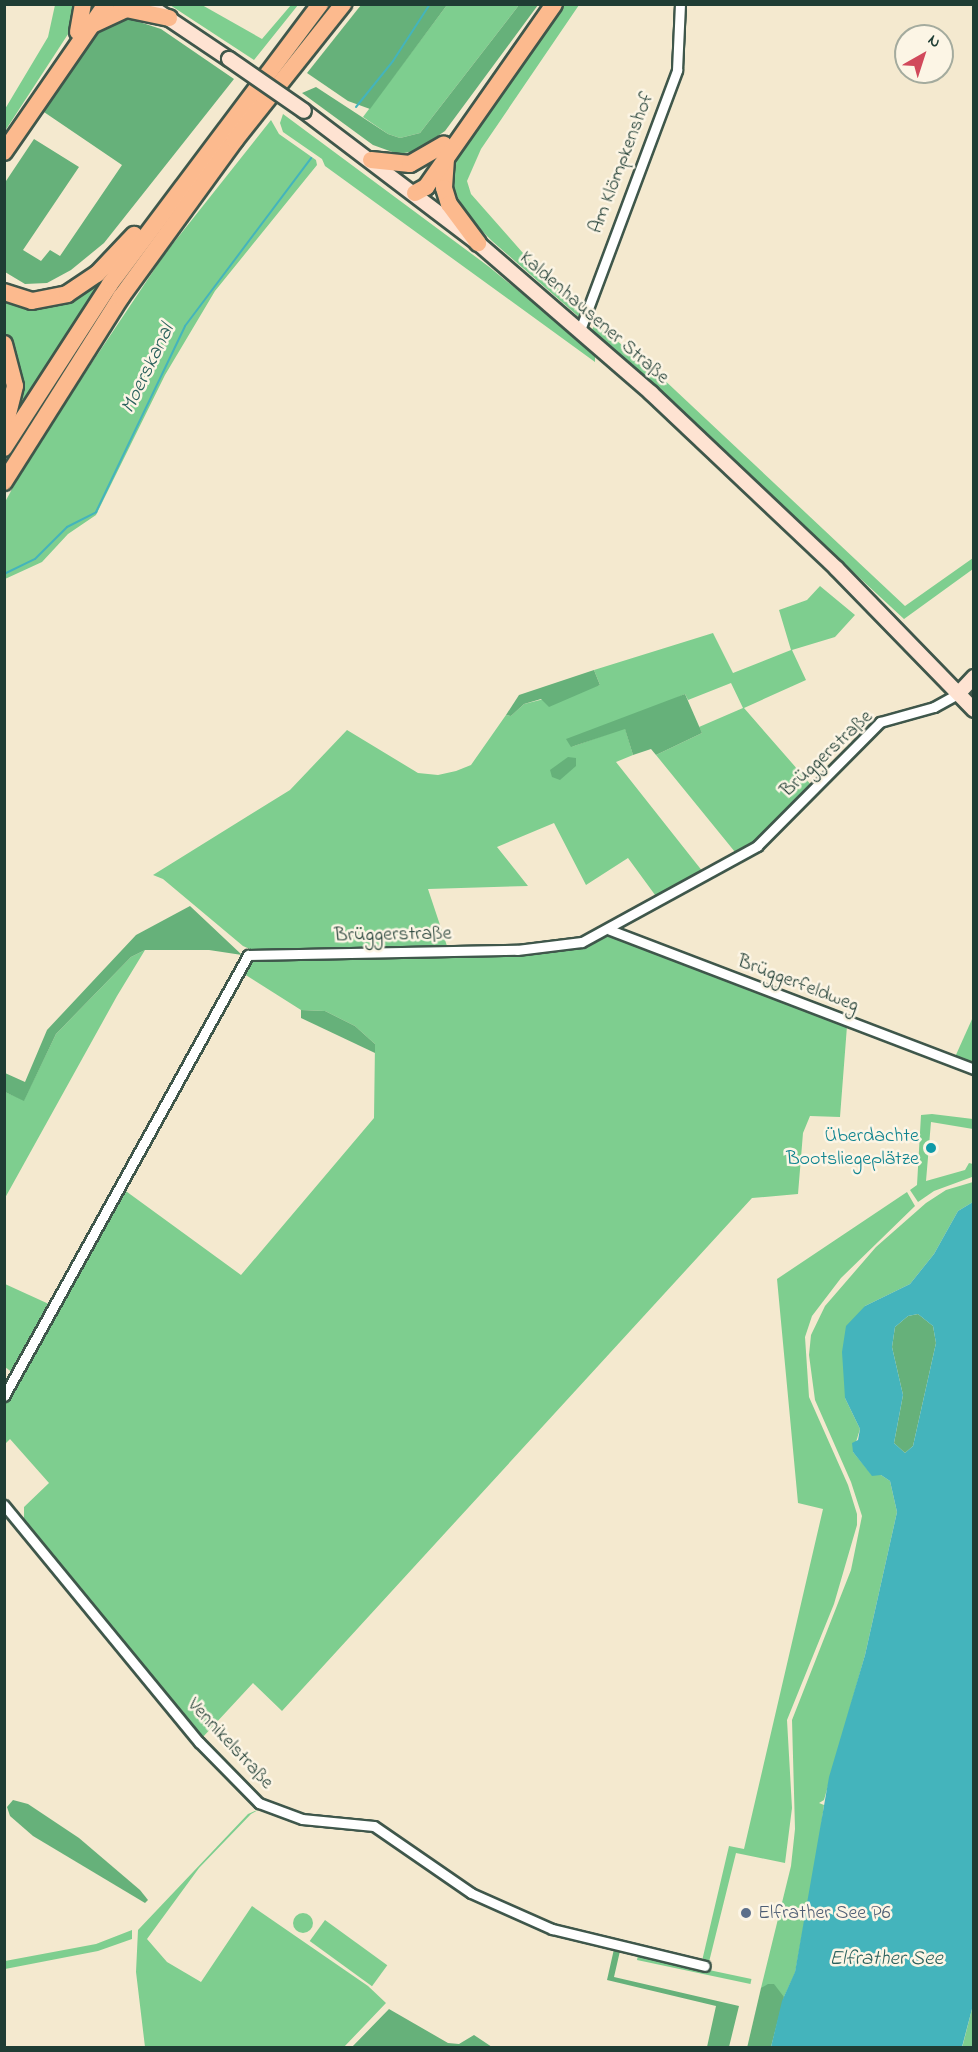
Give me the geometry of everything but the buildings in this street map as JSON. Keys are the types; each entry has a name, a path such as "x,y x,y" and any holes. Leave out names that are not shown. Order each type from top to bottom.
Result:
{"highway":[{"path":"83,4 84,29"},
{"path":"4,152 84,29 95,4"},
{"path":"4,142 84,29 106,4"},
{"path":"4,448 110,284 192,171 320,4"},
{"path":"4,482 121,297 235,140 343,4"},
{"path":"478,243 449,204 444,188 445,151 545,4"},
{"path":"415,193 417,180 445,151 554,4"},
{"path":"84,29 126,9 169,18"},
{"path":"371,160 410,164 445,151"},
{"path":"4,292 41,301 77,288 121,250 176,180 192,171"},
{"path":"4,344 15,386 4,430"}],"main road":[{"name":"Kaldenhausener Straße","path":"147,4 304,111 415,193 580,330 726,463 974,710"},
{"path":"958,693 974,677"}],"street":[{"name":"Am Klömpkenshof","path":"580,330 677,70 680,4"},
{"name":"Brüggerstraße","path":"4,1395 248,955 550,949 582,942 610,930 756,846 880,722 934,707 958,693"},
{"name":"Brüggerfeldweg","path":"610,930 974,1069"},
{"name":"Vennikelstraße","path":"4,1505 199,1742 259,1803 302,1819 374,1826 471,1893 546,1926 591,1941 705,1966"}],"green space":[{"path":"55,5 76,5 72,28 5,131 5,109 48,37"},
{"path":"170,5 202,5 262,39 291,5 298,5 254,60"},
{"path":"361,5 447,5 370,109 348,101 307,73"},
{"path":"447,5 519,5 420,133 400,138 388,134 363,117"},
{"path":"519,5 538,5 445,131 416,151 398,154 373,145 302,93 316,87 388,134 400,138 420,133"},
{"path":"562,5 579,5 481,149 467,181 471,194 545,278 583,308 579,317 472,221 452,188 454,156"},
{"path":"127,18 161,29 234,79 104,243 71,270 47,283 25,284 5,272 4,184 34,139 79,167 23,250 41,261 50,250 60,256 122,165 41,110 86,43 103,28"},
{"path":"283,114 488,266 595,353 595,362 325,166 322,159 283,132 280,123"},
{"path":"271,120 279,134 316,160 317,165 215,291 165,375 96,515 68,534 42,562 5,579 5,502 33,451 164,255"},
{"path":"115,263 15,414 5,338 5,296 32,303"},
{"path":"595,323 659,375 905,606 973,558 973,569 904,619 592,330"},
{"path":"820,586 855,615 835,637 792,650 806,680 744,708 812,786 747,848 735,852 656,755 702,733 699,727 743,708 731,683 688,700 685,694 571,747 625,728 633,755 616,762 703,872 658,899 628,858 586,885 554,823 497,847 528,886 428,889 448,949 254,951 243,946 163,879 153,875 290,790 347,730 418,773 438,775 456,771 471,765 506,715 511,716 524,704 600,685 594,670 713,633 733,673 791,650 779,610 807,600"},
{"path":"594,670 600,685 549,707 541,699 524,704 511,716 506,715 519,695"},
{"path":"685,694 702,733 656,755 651,749 633,755 625,729 571,747 566,739"},
{"path":"568,757 576,758 576,766 560,780 552,777 550,770"},
{"path":"190,906 242,955 209,950 145,950 131,957 56,1034 24,1101 5,1092 5,1073 25,1082 47,1030 136,935"},
{"path":"610,933 847,1026 840,1117 810,1116 803,1133 798,1194 752,1198 282,1711 253,1683 202,1738 24,1521 24,1507 49,1483 10,1439 5,1444 5,1403 123,1189 241,1275 374,1118 375,1044 355,1026 325,1011 301,1010 241,972 250,962 266,958 550,953 583,945"},
{"path":"145,950 5,1198 5,1092 24,1100 56,1034 131,957"},
{"path":"301,1010 325,1011 355,1026 375,1044 375,1053 301,1018"},
{"path":"973,1017 973,1065 955,1057"},
{"path":"932,1114 973,1119 973,1129 931,1122 926,1181 965,1170 969,1163 973,1164 973,1171 972,1177 934,1191 918,1202 910,1190 917,1185 921,1115"},
{"path":"973,1182 973,1202 958,1211 934,1254 910,1284 865,1306 845,1398 860,1429 853,1452 872,1475 881,1475 890,1481 897,1512 865,1655 824,1800 819,1803 824,1805 818,1849 795,1973 784,1997 761,1988 791,1866 795,1829 792,1720 851,1570 862,1516 851,1482 815,1400 809,1355 811,1335 825,1306 876,1247 926,1203 946,1190"},
{"path":"907,1192 915,1206 841,1278 812,1316 805,1337 809,1397 848,1485 857,1514 857,1525 834,1604 787,1720 792,1808 785,1863 736,1853 709,1962 702,1961 729,1846 744,1849 823,1509 798,1503 777,1279"},
{"path":"5,1284 51,1305 13,1373 5,1367"},
{"path":"918,1314 933,1326 936,1343 913,1446 905,1453 894,1443 903,1395 892,1347 895,1327 908,1316"},
{"path":"13,1800 28,1804 79,1838 140,1890 148,1900 145,1903 33,1836 10,1816 7,1807"},
{"path":"262,1808 251,1814 199,1868 147,1939 167,1962 201,1982 252,1906 368,1986 386,2003 344,2047 145,2047 136,1972 138,1930 248,1814"},
{"path":"303,1913 310,1916 313,1923 310,1930 303,1933 296,1930 293,1923 296,1916"},
{"path":"325,1920 387,1965 372,1986 310,1941"},
{"path":"132,1930 132,1939 98,1951 5,1969 5,1961 96,1944"},
{"path":"614,1949 620,1951 614,1977 739,2006 729,2047 707,2047 716,2006 607,1980"},
{"path":"638,1955 751,1979 750,1984 637,1960"},
{"path":"774,1984 784,1997 771,2047 747,2048 761,1988"},
{"path":"973,2002 973,2047 962,2048 972,2009"},
{"path":"389,2009 448,2043 459,2044 474,2035 492,2047 351,2048"}],"water":[{"name":"Elfrather See","path":"973,1202 972,2009 962,2047 771,2047 782,2001 795,1972 829,1777 865,1655 897,1512 890,1481 881,1475 872,1476 853,1452 852,1443 858,1440 860,1429 845,1398 842,1352 846,1326 865,1306 910,1284 934,1254 958,1211","holes":["918,1314 933,1326 936,1343 913,1446 905,1453 894,1443 903,1395 892,1347 895,1327 908,1316"]}],"waterway":[{"name":"Moerskanal","path":"356,107 393,61 430,4"},
{"name":"Moerskanal","path":"4,574 35,559 67,527 96,512 185,326 311,158"}],"place":[{"name":"Überdachte Bootsliegeplätze","path":"931,1148"},
{"name":"Elfrather See P6","path":"746,1913"}]}
